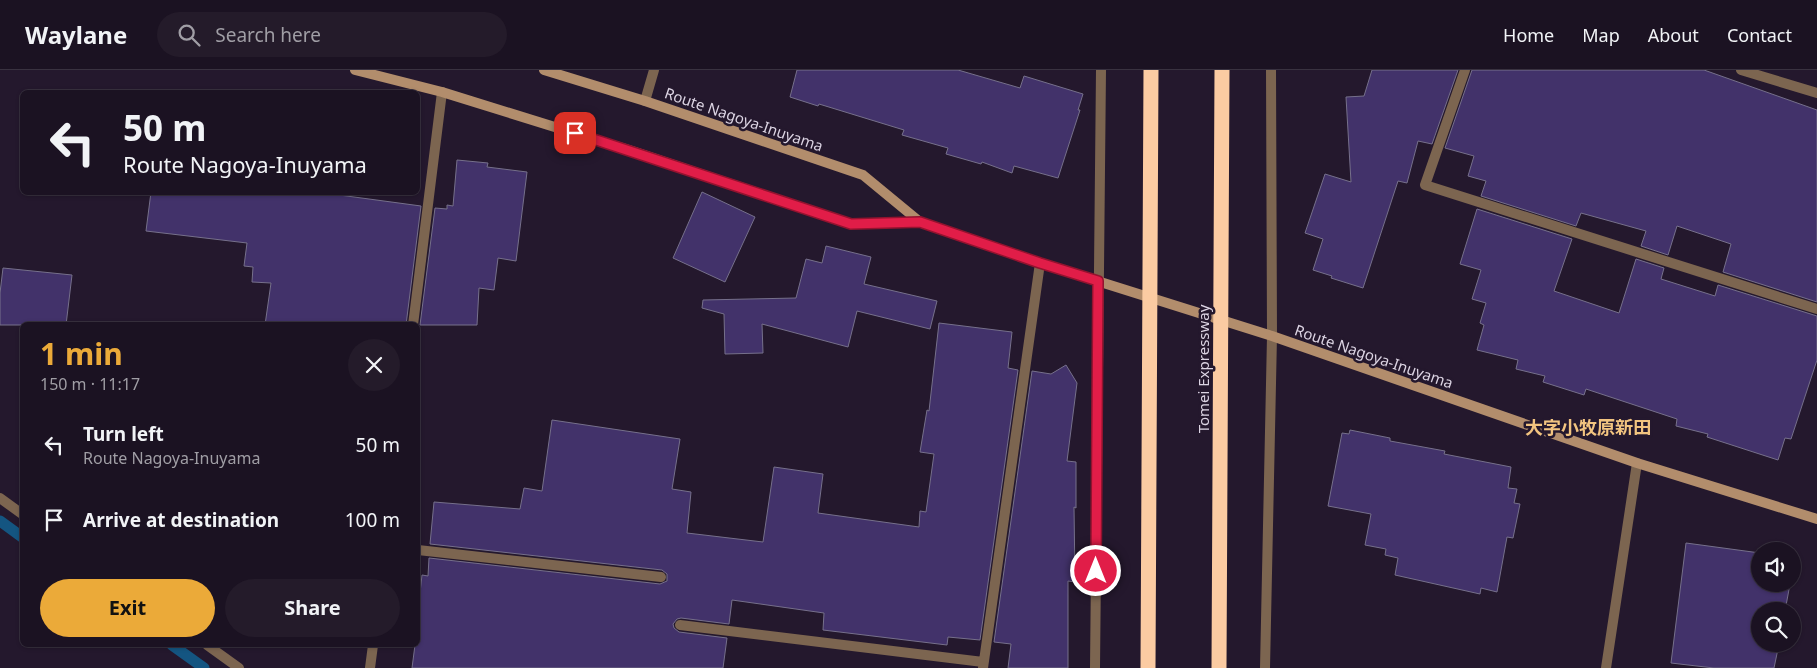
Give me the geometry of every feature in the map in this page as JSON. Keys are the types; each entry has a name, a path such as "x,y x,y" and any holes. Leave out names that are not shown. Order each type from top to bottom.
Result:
{"highway":[{"path":"1148,668 1151,70"},
{"name":"Tomei Expressway","path":"1219,668 1222,70"}],"main road":[{"name":"Route Nagoya-Inuyama","path":"355,70 442,92 632,151 851,224 920,222"},
{"name":"Route Nagoya-Inuyama","path":"544,70 645,101 863,176 920,222 1040,263 1272,336 1637,463 1817,519"}],"street":[{"path":"645,101 654,70"},
{"path":"1265,668 1272,336 1271,70"},
{"path":"1465,70 1425,185 1817,309"},
{"path":"1095,668 1098,71"},
{"path":"1748,71 1817,93"},
{"path":"413,322 442,92"},
{"path":"680,625 983,665 1040,263"},
{"path":"1606,668 1637,463"},
{"path":"0,498 20,513"},
{"path":"420,550 661,577"},
{"path":"210,647 238,668"},
{"path":"370,668 373,647"}],"building":[{"path":"797,70 958,70 1020,88 1024,76 1083,94 1078,110 1080,110 1058,178 1014,166 1012,173 982,162 981,164 946,154 948,148 902,135 904,130 790,97"},
{"path":"1372,70 1458,70 1432,144 1418,141 1407,183 1398,181 1363,288 1313,270 1323,239 1305,233 1325,174 1351,182 1346,97 1364,96"},
{"path":"1472,70 1704,70 1817,110 1817,302 1723,272 1731,244 1677,226 1668,255 1641,246 1646,231 1581,213 1576,226 1481,196 1486,181 1468,176 1474,156 1445,148"},
{"path":"457,160 488,163 487,167 527,172 516,261 498,258 494,290 479,288 477,325 420,325 435,208 447,209 447,205 453,206"},
{"path":"702,192 755,217 725,282 673,258"},
{"path":"151,195 339,195 421,206 406,322 265,322 271,283 252,282 253,267 244,266 247,243 146,231"},
{"path":"1477,209 1572,239 1554,291 1619,313 1636,259 1664,268 1661,279 1715,296 1718,285 1817,316 1817,360 1791,439 1785,438 1778,460 1707,437 1708,434 1676,426 1677,419 1586,389 1584,395 1543,382 1545,376 1516,369 1518,360 1477,350 1484,325 1480,323 1486,303 1472,299 1481,270 1460,264"},
{"path":"826,246 871,257 864,284 937,301 930,329 857,311 848,347 762,324 763,353 725,354 724,314 702,308 703,300 796,298 806,259 822,263"},
{"path":"3,268 72,275 66,322 20,322 20,325 0,325 0,293"},
{"path":"939,323 1012,332 1008,368 1018,370 980,640 948,637 947,645 823,630 824,613 732,600 729,624 681,618 677,619 673,624 674,628 679,632 727,638 723,668 412,668 415,647 420,647 420,593 422,575 428,576 429,558 660,584 667,581 667,574 662,570 430,544 434,502 520,509 524,488 542,491 552,420 680,439 672,489 691,492 687,533 763,542 774,467 823,474 818,513 919,527 920,511 926,512 934,454 920,452 927,410 929,411"},
{"path":"1066,365 1077,383 1067,461 1076,462 1076,508 1074,507 1075,582 1068,581 1068,668 1008,668 1011,644 994,642 1032,371 1051,374"},
{"path":"1350,430 1390,438 1390,441 1445,451 1444,454 1511,467 1508,488 1517,489 1514,503 1520,504 1513,538 1507,537 1497,592 1481,588 1480,594 1395,575 1398,558 1385,555 1386,549 1365,545 1371,514 1328,506 1342,433 1349,434"},
{"path":"1686,543 1751,552 1751,592 1789,592 1787,602 1751,602 1751,652 1777,652 1774,668 1714,668 1671,663"}],"waterway":[{"path":"0,521 20,536"},
{"path":"175,647 204,668"}],"district":[{"name":"大字小牧原新田","path":"1588,427"}],"route":[{"path":"575,133 851,224 920,222 1098,281 1096,571"}]}
